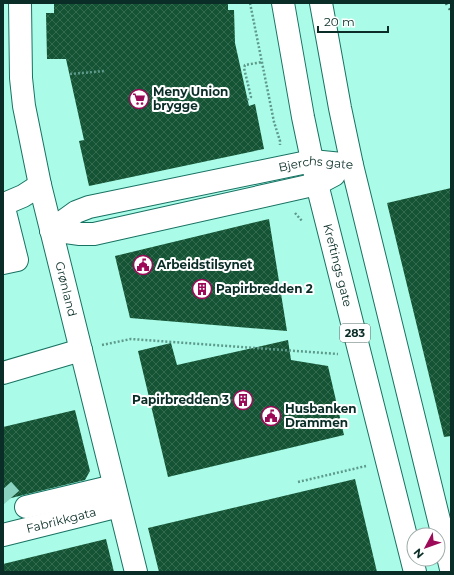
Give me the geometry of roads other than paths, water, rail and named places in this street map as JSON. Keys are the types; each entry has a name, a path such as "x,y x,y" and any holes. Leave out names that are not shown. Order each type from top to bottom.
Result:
{"street":[{"name":"Grønland","path":"20,3 21,78 24,106 40,185 136,572"},
{"name":"Kreftings gate","path":"283,3 302,118 317,184 415,572"},
{"path":"321,3 352,165 451,570"},
{"name":"Bjerchs gate","path":"52,230 76,212 89,207 312,161 352,165"},
{"name":"Bjerchs gate","path":"52,230 80,234 94,234 317,184 352,165"},
{"path":"3,263 17,260 3,204 23,196 40,185"},
{"path":"3,373 81,350"},
{"path":"35,527 18,502 117,496"},
{"name":"Fabrikkgata","path":"3,535 35,527 117,496"}],"tunnel":[{"path":"3,489 11,498"}],"railway":[{"path":"446,3 451,11"}],"place":[{"name":"Meny Union brygge","path":"139,99"},
{"name":"Arbeidstilsynet","path":"143,265"},
{"name":"Papirbredden 2","path":"202,289"},
{"name":"Papirbredden 3","path":"243,400"},
{"name":"Husbanken Drammen","path":"271,416"}]}
